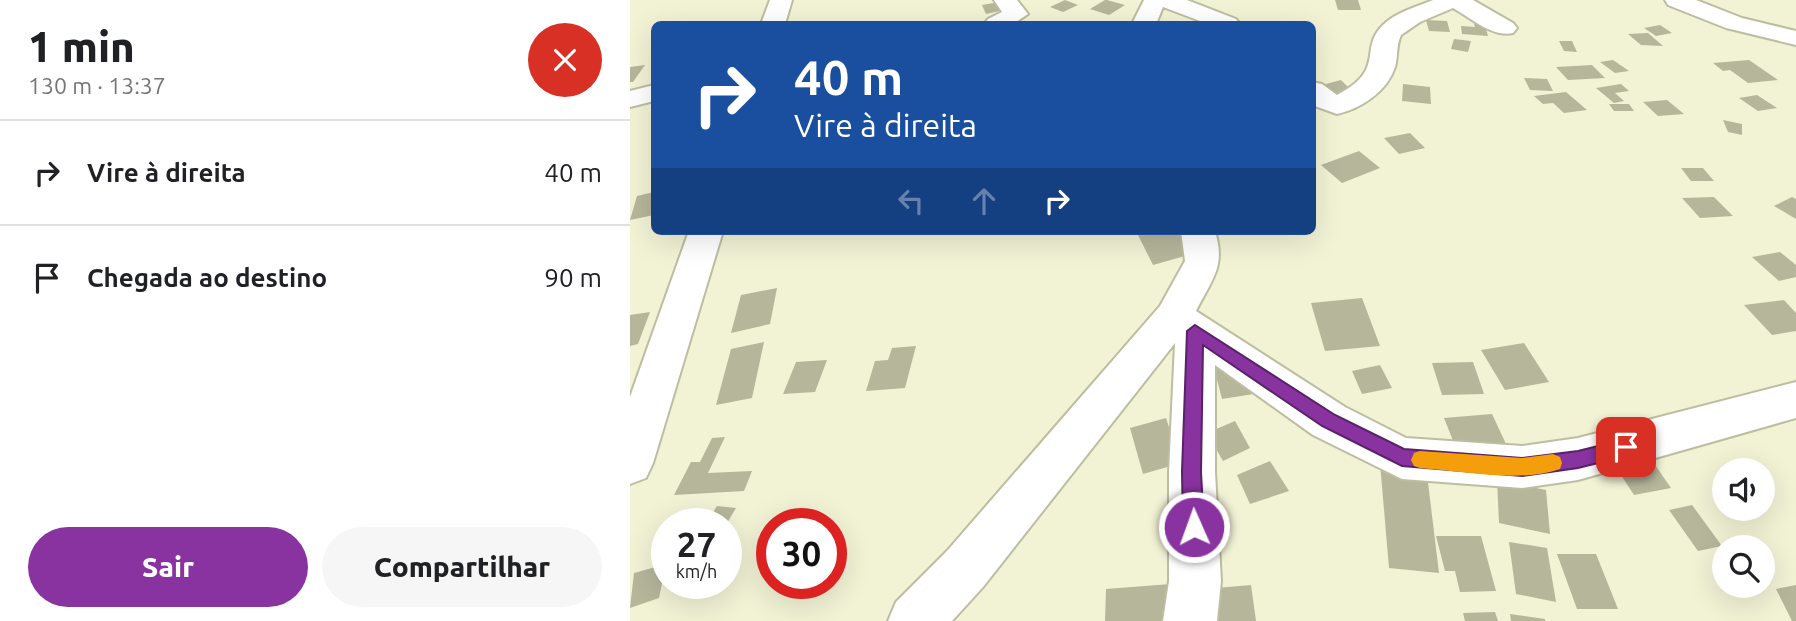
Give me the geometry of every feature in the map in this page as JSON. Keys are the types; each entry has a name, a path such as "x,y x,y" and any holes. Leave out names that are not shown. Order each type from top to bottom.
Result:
{"street":[{"path":"775,21 781,0"},
{"path":"1002,21 1016,14 1004,0"},
{"path":"1145,21 1155,0"},
{"path":"1166,0 1220,21"},
{"path":"1316,118 1359,95 1376,79 1382,66 1386,41 1392,30 1454,0 1505,27"},
{"path":"1676,0 1734,23 1796,38"},
{"path":"630,99 651,94"},
{"path":"1316,94 1337,106"},
{"path":"630,463 705,235"},
{"path":"1190,621 1195,581 1185,324 1203,261 1199,235"},
{"path":"1185,324 1329,421 1402,458 1522,467 1578,459 1796,400"},
{"path":"915,621 1185,324"}],"building":[{"path":"1065,0 1078,5 1063,12 1050,7"},
{"path":"1105,0 1125,5 1109,15 1090,9"},
{"path":"1335,0 1358,0 1361,10 1338,10"},
{"path":"999,2 1004,10 986,14 982,5"},
{"path":"1426,20 1447,21 1450,32 1429,31"},
{"path":"1474,24 1485,25 1488,36 1462,34 1461,26 1475,27"},
{"path":"1660,25 1672,33 1656,36 1644,28"},
{"path":"1648,33 1663,46 1641,45 1628,34"},
{"path":"1454,39 1471,41 1468,52 1451,49"},
{"path":"1559,41 1572,41 1577,52 1564,51"},
{"path":"1613,60 1629,71 1615,73 1600,62"},
{"path":"1749,60 1778,80 1748,83 1730,70 1723,71 1713,63"},
{"path":"645,65 633,82 630,82 630,67"},
{"path":"1592,65 1605,78 1568,80 1556,67"},
{"path":"1524,78 1547,79 1553,91 1530,90"},
{"path":"1341,80 1352,91 1334,96 1322,85"},
{"path":"1403,84 1430,87 1431,104 1402,101"},
{"path":"1621,84 1629,91 1615,93 1624,101 1614,103 1596,88"},
{"path":"1566,92 1587,110 1564,113 1553,103 1543,104 1534,96"},
{"path":"1757,95 1777,108 1758,111 1739,98"},
{"path":"1667,100 1684,114 1658,116 1643,102"},
{"path":"1609,104 1629,104 1634,111 1614,111"},
{"path":"1723,120 1742,124 1742,135 1728,132"},
{"path":"1410,133 1425,148 1399,154 1384,138"},
{"path":"1359,151 1380,168 1342,183 1321,165"},
{"path":"1681,168 1703,168 1714,181 1691,181"},
{"path":"651,193 651,216 630,220 637,196"},
{"path":"1714,197 1733,216 1700,218 1682,198"},
{"path":"1792,197 1796,199 1796,219 1774,206"},
{"path":"1138,235 1189,235 1199,252 1153,265"},
{"path":"1780,252 1796,265 1796,277 1779,281 1752,257"},
{"path":"777,288 770,324 731,333 741,295"},
{"path":"1362,298 1380,346 1325,351 1311,303"},
{"path":"1784,300 1796,313 1796,331 1772,335 1744,305"},
{"path":"650,312 638,344 630,346 630,315"},
{"path":"764,342 752,398 716,405 731,349"},
{"path":"1524,343 1549,382 1505,390 1481,350"},
{"path":"916,346 905,388 866,391 875,361 888,360 892,348"},
{"path":"827,360 815,392 783,394 796,362"},
{"path":"1473,362 1484,394 1442,395 1432,363"},
{"path":"1380,365 1392,388 1362,394 1352,371"},
{"path":"1214,368 1254,372 1260,393 1222,399"},
{"path":"1492,414 1506,444 1456,448 1444,418"},
{"path":"1166,418 1181,463 1143,474 1130,428"},
{"path":"1235,421 1250,448 1223,461 1207,433"},
{"path":"725,437 708,473 752,471 744,491 674,495 691,462 700,462 712,438"},
{"path":"1270,461 1289,491 1250,504 1237,475"},
{"path":"1653,462 1671,488 1634,495 1617,469"},
{"path":"1380,463 1426,466 1439,573 1389,568"},
{"path":"1497,480 1546,490 1550,534 1499,523"},
{"path":"1692,505 1714,535 1712,548 1698,551 1669,510"},
{"path":"1436,536 1481,536 1496,591 1460,592 1455,571 1445,571"},
{"path":"1509,542 1547,548 1556,602 1516,594"},
{"path":"1557,554 1596,554 1618,609 1577,609"},
{"path":"651,568 651,599 656,599 630,608 634,573"},
{"path":"1171,584 1172,621 1105,621 1106,589"},
{"path":"1251,585 1256,621 1218,621 1216,588"},
{"path":"1796,585 1796,621 1792,621 1776,589"},
{"path":"1495,612 1498,621 1465,621 1463,613"},
{"path":"1510,614 1545,619 1545,621 1511,621"}],"slow traffic":[{"path":"1420,460 1522,467 1553,463"}],"route":[{"path":"1194,527 1192,472 1195,331 1329,421 1402,458 1522,467 1578,459 1626,447"}]}
